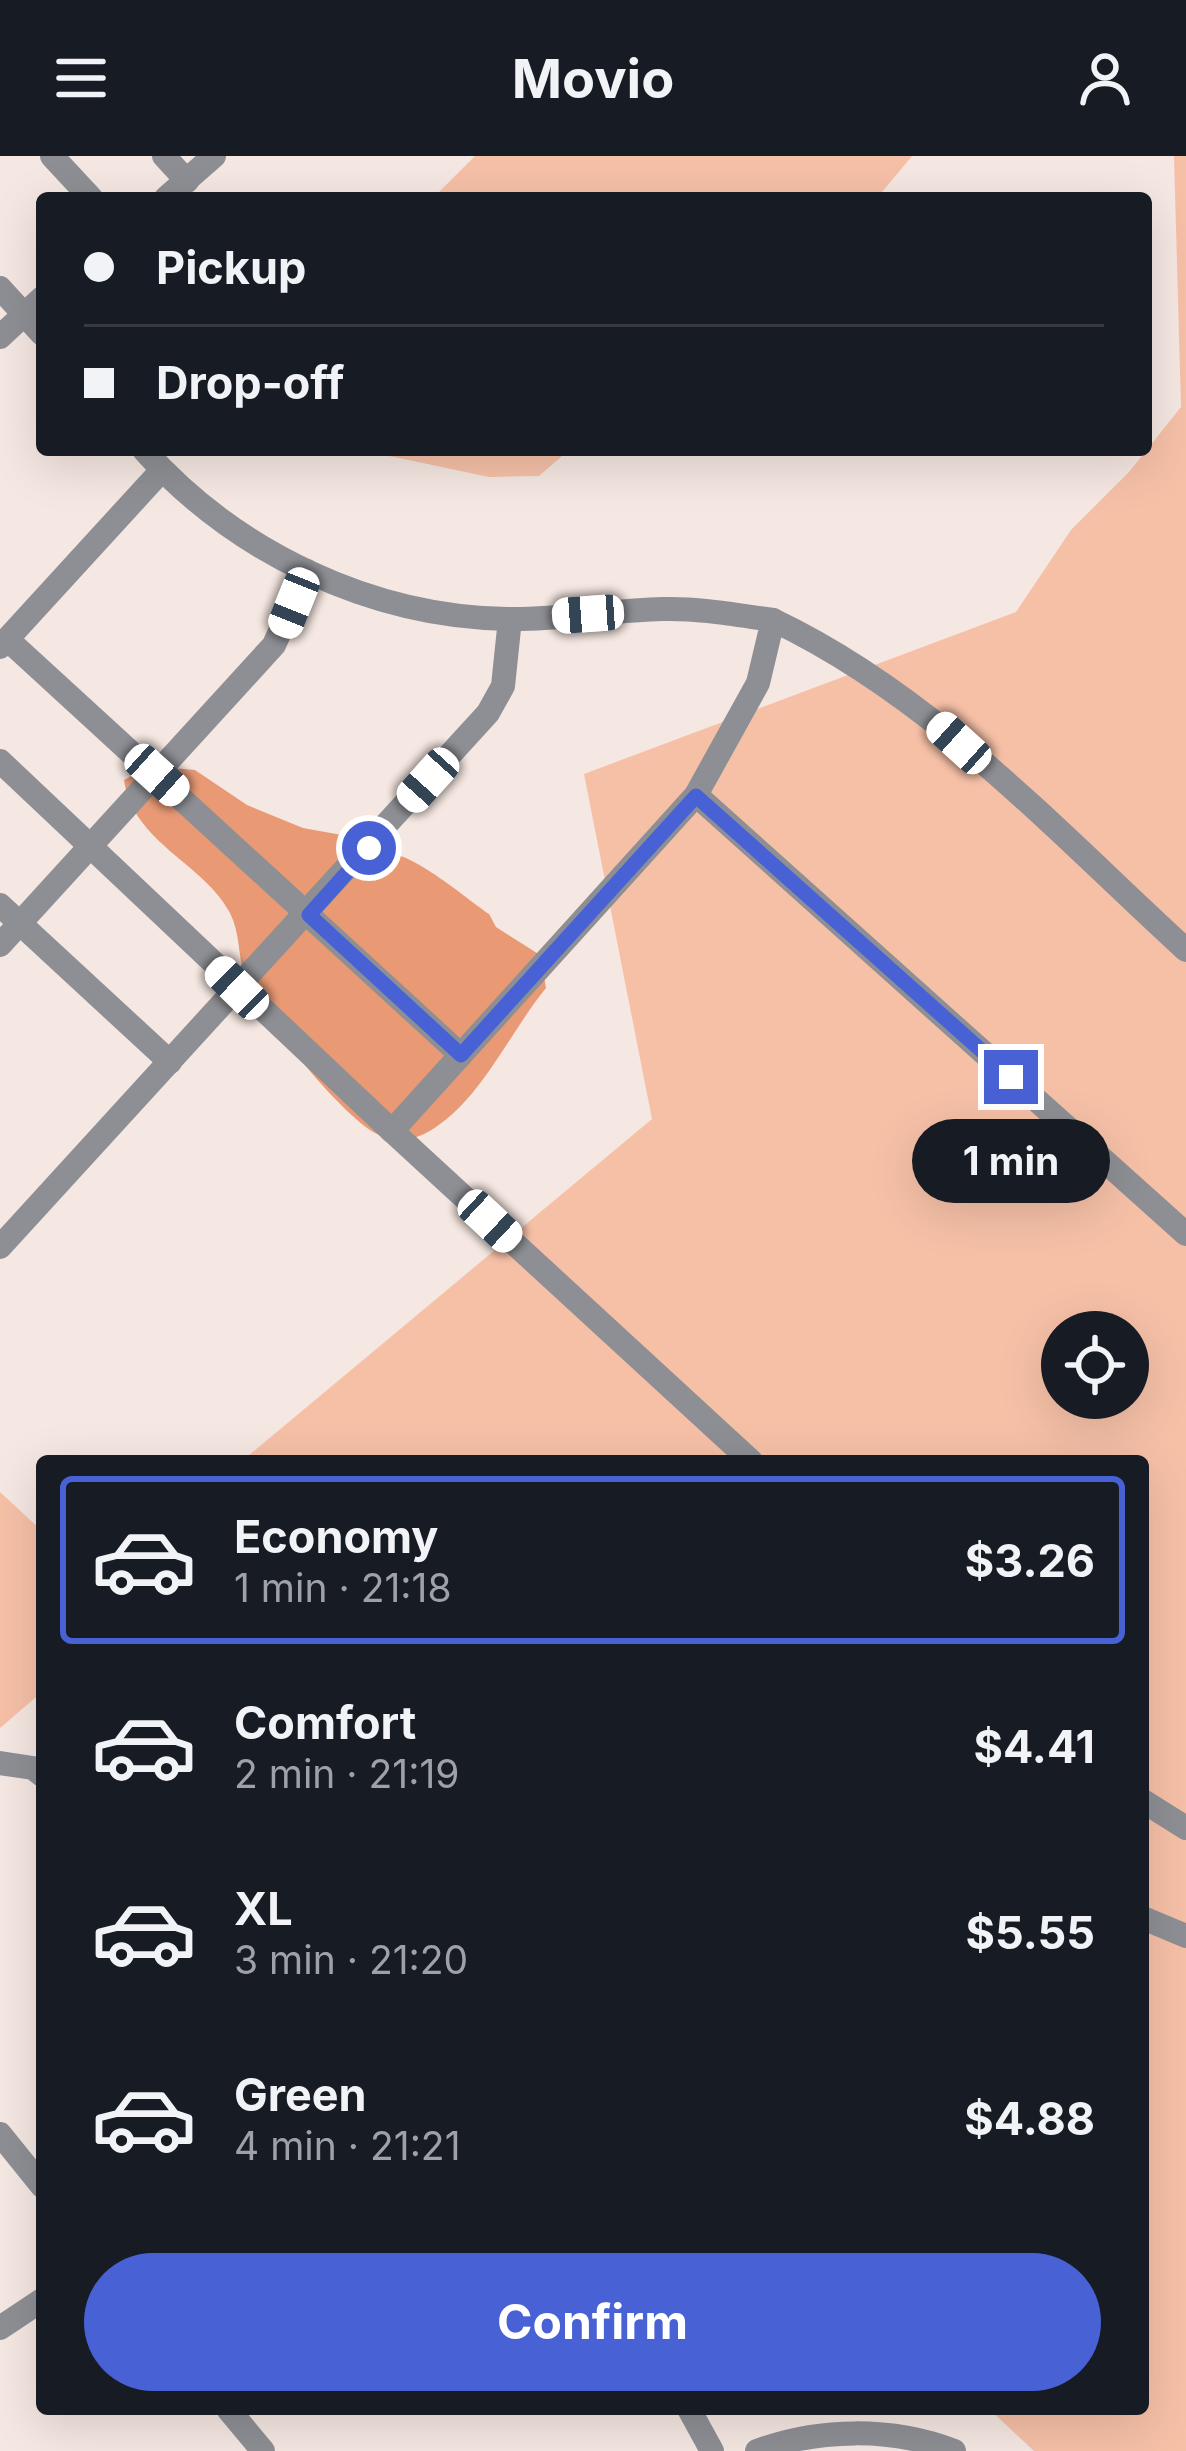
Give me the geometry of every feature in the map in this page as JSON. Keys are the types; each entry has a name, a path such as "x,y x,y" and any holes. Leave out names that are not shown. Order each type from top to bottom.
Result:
{"street":[{"path":"52,156 85,192"},
{"path":"164,156 187,181"},
{"path":"173,192 214,156"},
{"path":"0,287 33,306 0,337"},
{"path":"149,456 230,526 307,572 418,608 510,619 665,609 772,620 816,641 926,714 1186,950"},
{"path":"162,470 6,631 461,1055"},
{"path":"0,945 274,645 307,572"},
{"path":"0,1247 309,915 488,713 503,686 510,619"},
{"path":"392,1131 696,796 758,683 772,620"},
{"path":"0,761 237,988 744,1455"},
{"path":"696,796 1186,1234"},
{"path":"0,905 170,1062"},
{"path":"0,1763 36,1770"},
{"path":"1149,1806 1186,1828"},
{"path":"1149,1921 1186,1936"},
{"path":"2,2140 36,2179"},
{"path":"0,2328 36,2304"},
{"path":"233,2415 263,2451"},
{"path":"692,2415 712,2451"},
{"path":"757,2451 838,2433 901,2438 954,2451"}],"shaded area":[{"path":"475,156 912,156 882,192 439,192"},
{"path":"1174,156 1186,156 1186,2451 1034,2451 995,2415 1149,2415 1149,1455 249,1455 652,1119 584,774 1016,612 1071,530 1142,456 1152,456 1152,443 1181,407"},
{"path":"389,456 562,456 539,476 489,477"},
{"path":"150,766 195,770 247,805 303,828 342,835 349,844 370,846 376,853 402,856 450,885 489,914 496,927 540,955 546,988 482,1081 453,1114 415,1138 385,1137 362,1124 302,1062 252,992 230,913 204,880 155,837 130,802 124,780"},
{"path":"0,1492 36,1525 36,1697 0,1728"}],"route":[{"path":"369,848 309,915 461,1055 696,796 1011,1077"}]}
